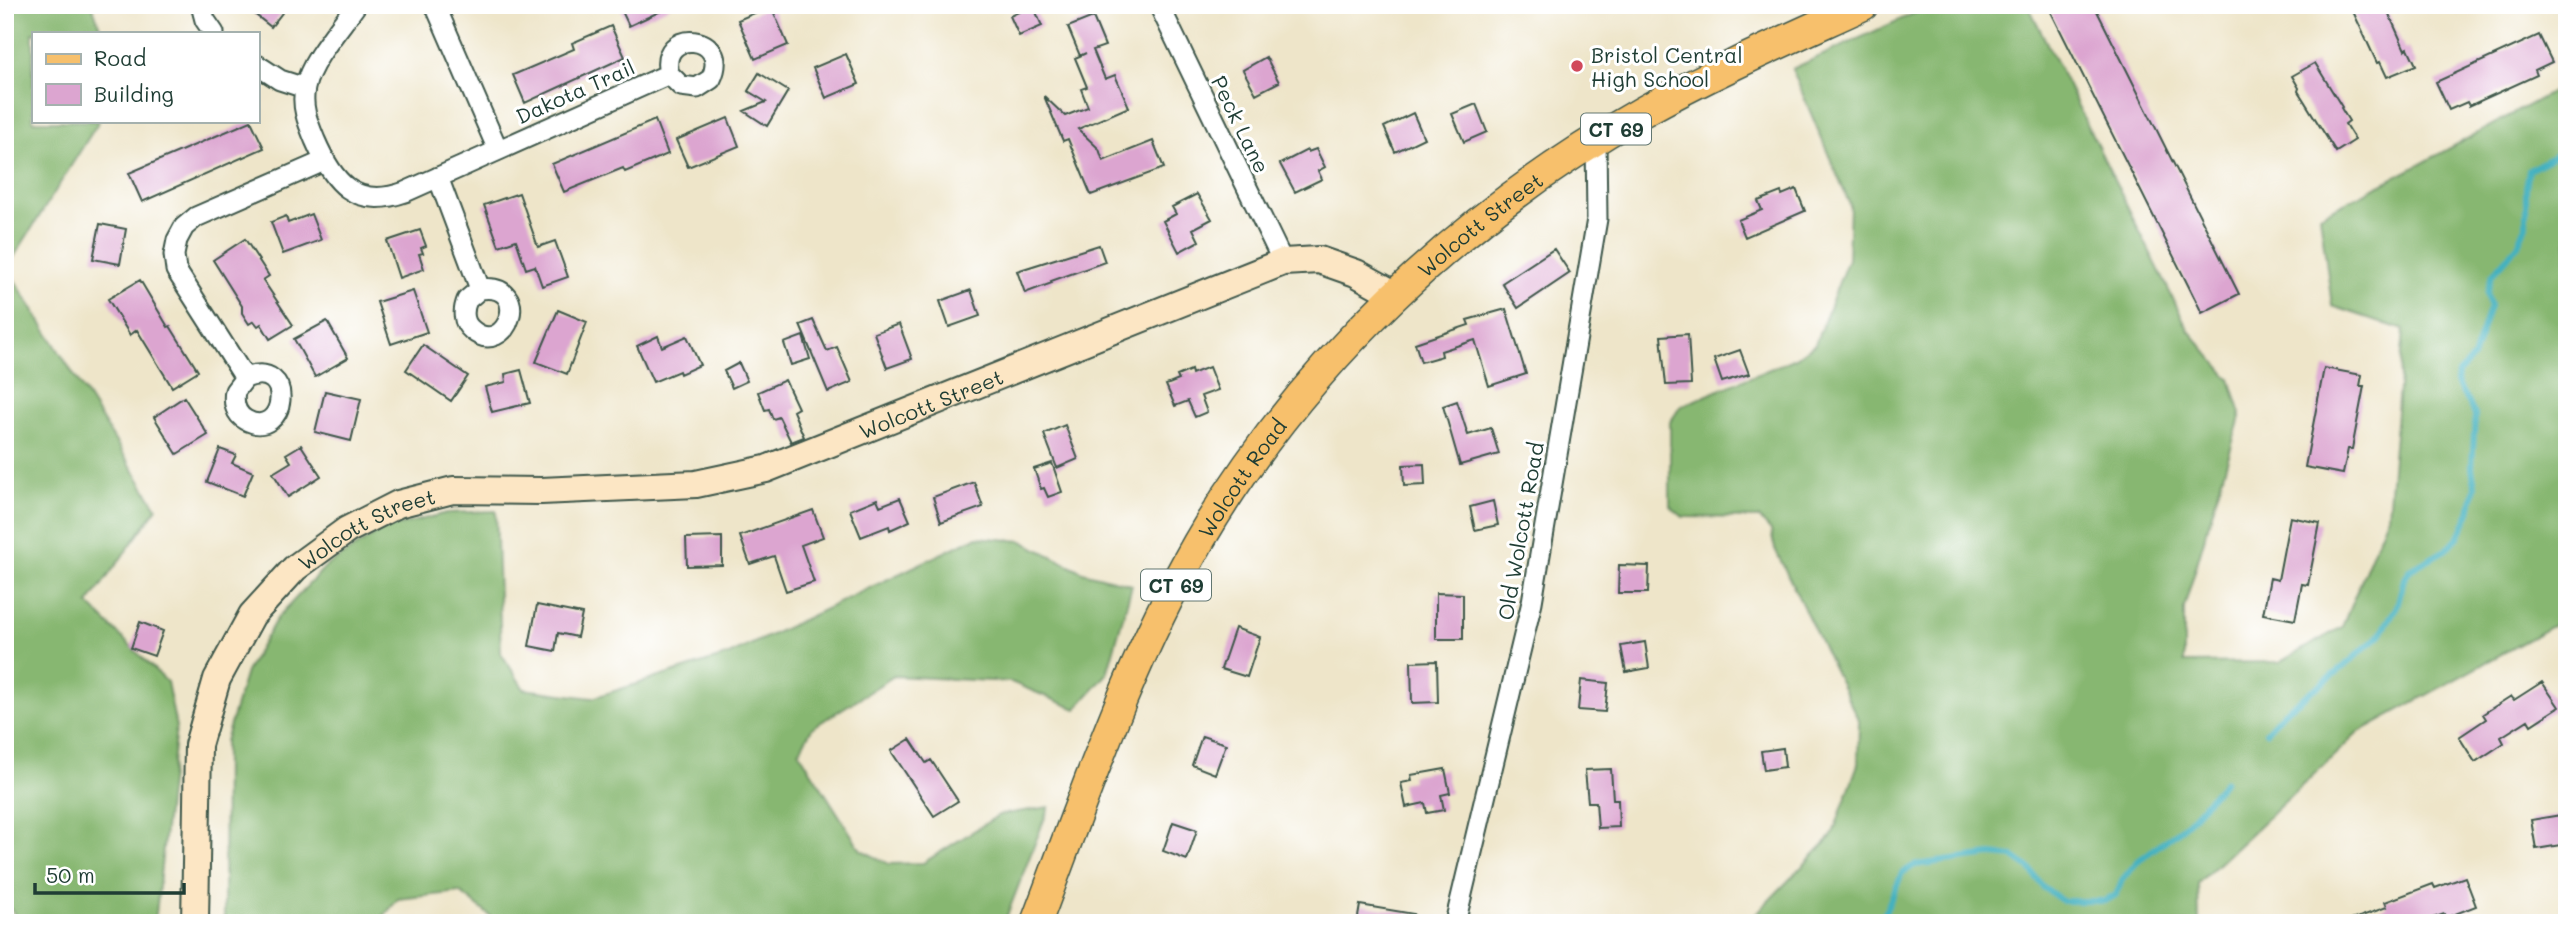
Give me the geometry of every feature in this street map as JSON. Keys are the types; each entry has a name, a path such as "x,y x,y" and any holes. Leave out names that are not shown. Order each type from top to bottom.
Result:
{"main road":[{"name":"Wolcott Street","path":"195,923 198,745 218,678 252,615 295,568 347,530 398,504 453,490 541,491 696,484 766,469 1283,262 1319,260 1356,273 1394,294 1522,191 1641,113 1863,5"},
{"name":"Wolcott Road","path":"1036,923 1128,682 1160,614 1199,542 1248,465 1297,401 1394,294"}],"street":[{"path":"201,5 205,20 213,32"},
{"path":"259,66 280,80 305,88 312,69 356,5"},
{"path":"435,5 498,150"},
{"name":"Peck Lane","path":"1159,5 1283,262"},
{"name":"Dakota Trail","path":"305,88 305,115 324,161 341,184 376,198 396,196 669,74"},
{"name":"Old Wolcott Road","path":"1455,923 1532,602 1597,219 1596,141"},
{"path":"245,378 179,277 174,255 177,240 184,227 196,217 324,161"},
{"path":"438,177 480,289"}],"green space":[{"path":"5,5 92,5 102,32 32,32 32,122 98,122 7,268 157,508 88,604 167,682 176,727 155,923 22,923 5,903"},
{"path":"1932,5 2028,5 2189,331 2230,379 2241,414 2184,608 2184,663 2280,662 2342,627 2388,515 2404,330 2332,306 2320,215 2408,171 2567,84 2567,618 2359,732 2198,883 2199,923 1747,923 1832,836 1858,764 1859,721 1775,549 1771,531 1759,518 1683,517 1670,506 1670,422 1681,406 1796,358 1815,344 1848,259 1850,205 1792,69"},
{"path":"496,511 501,653 524,689 592,698 729,655 976,537 1022,541 1083,572 1132,585 1107,674 1076,709 1011,682 894,676 812,728 799,752 861,850 889,864 923,863 999,815 1049,807 1004,923 499,923 460,892 398,899 378,923 224,923 225,741 246,672 277,618 326,566 384,529 447,513"}],"building":[{"path":"243,5 288,5 271,27"},
{"path":"619,5 674,5 629,26"},
{"path":"1033,5 1042,26 1019,36 1010,16"},
{"path":"2060,5 2094,5 2239,294 2202,313 2050,10"},
{"path":"2350,5 2385,5 2405,50 2408,48 2416,65 2387,77 2380,62 2377,63"},
{"path":"771,6 788,45 755,59 738,20"},
{"path":"1093,17 1105,46 1093,50 1105,79 1115,75 1129,107 1078,129 1099,149 1103,161 1153,141 1164,168 1091,195 1068,139 1063,141 1044,96 1065,116 1088,107 1081,89 1087,87 1075,58 1080,56 1068,27"},
{"path":"611,26 625,57 525,103 513,75 574,49 572,43"},
{"path":"2539,35 2552,62 2535,70 2537,75 2469,106 2467,102 2449,110 2436,82"},
{"path":"846,54 859,84 826,98 813,68"},
{"path":"1266,57 1279,82 1256,94 1243,70"},
{"path":"2315,63 2342,107 2349,121 2345,124 2355,140 2336,152 2298,91 2292,76"},
{"path":"759,73 788,91 767,126 744,111 766,102 748,91"},
{"path":"1476,104 1487,132 1464,142 1452,114"},
{"path":"1413,113 1424,138 1395,152 1384,127"},
{"path":"728,118 739,146 688,167 676,140"},
{"path":"655,120 668,154 625,172 623,168 564,192 552,164"},
{"path":"249,122 251,122 264,148 142,202 129,173"},
{"path":"1316,149 1325,167 1318,171 1322,179 1295,192 1280,164 1307,150"},
{"path":"1796,189 1805,211 1745,237 1738,220 1762,210 1758,201"},
{"path":"519,193 538,247 555,241 568,277 542,286 535,266 526,269 516,240 499,246 484,205"},
{"path":"1197,194 1212,219 1193,229 1199,241 1179,252 1163,221 1176,214 1172,207"},
{"path":"311,214 321,240 283,254 271,222 286,216 288,223"},
{"path":"100,224 126,229 120,264 93,259"},
{"path":"420,230 426,246 421,248 423,253 419,254 424,269 399,278 387,241"},
{"path":"245,239 269,276 263,280 293,325 270,339 261,324 258,326 254,321 249,324 242,313 242,306 213,260"},
{"path":"1099,245 1105,262 1025,293 1017,271"},
{"path":"1554,249 1570,273 1518,308 1502,283"},
{"path":"140,280 198,371 172,387 137,330 130,335 108,299"},
{"path":"971,290 980,316 949,327 940,301"},
{"path":"413,291 427,332 391,344 377,302"},
{"path":"1506,309 1526,374 1489,386 1475,340 1441,351 1442,356 1421,362 1415,343 1469,325 1467,320"},
{"path":"558,310 587,322 567,374 536,362"},
{"path":"813,320 827,351 837,347 852,382 828,392 800,325"},
{"path":"327,321 348,358 315,377 294,339"},
{"path":"899,324 912,359 887,368 874,333"},
{"path":"1688,334 1691,384 1666,385 1661,336"},
{"path":"658,336 662,347 687,336 700,365 653,382 637,346"},
{"path":"803,336 810,359 791,365 784,343"},
{"path":"423,345 468,376 451,401 406,370"},
{"path":"1740,350 1749,374 1722,382 1714,359"},
{"path":"739,363 747,381 732,388 724,371"},
{"path":"1209,367 1218,390 1201,396 1207,412 1195,417 1188,401 1175,406 1166,385 1179,380 1177,376 1191,370 1192,374"},
{"path":"2324,368 2362,375 2360,386 2364,386 2352,449 2348,449 2343,474 2305,467"},
{"path":"521,370 530,403 492,412 485,387 506,382 505,374"},
{"path":"785,380 798,408 793,411 804,437 791,442 779,417 773,419 769,409 765,410 758,392"},
{"path":"325,391 361,399 351,441 315,432"},
{"path":"184,397 208,435 177,454 154,417"},
{"path":"1457,401 1468,435 1491,428 1499,454 1460,465 1443,406"},
{"path":"1065,425 1078,459 1057,468 1044,434"},
{"path":"301,445 321,476 288,497 273,473 291,462 286,454"},
{"path":"220,449 236,455 232,463 253,472 243,496 207,482"},
{"path":"1052,463 1062,492 1048,497 1044,488 1041,489 1034,469"},
{"path":"1424,464 1425,485 1404,486 1403,465"},
{"path":"974,482 983,507 941,522 933,497"},
{"path":"900,498 910,521 890,530 889,526 861,537 850,510 877,499 880,506"},
{"path":"1493,501 1498,525 1475,530 1470,507"},
{"path":"813,510 823,537 801,545 814,582 786,591 774,556 750,564 740,536"},
{"path":"2290,517 2320,523 2308,585 2302,584 2295,620 2263,614 2270,578 2278,580"},
{"path":"722,537 722,565 687,566 686,538"},
{"path":"1619,565 1649,566 1648,593 1618,593"},
{"path":"1436,593 1463,594 1463,639 1436,639"},
{"path":"537,605 582,614 577,637 558,633 555,651 529,646"},
{"path":"140,622 163,631 154,656 131,648"},
{"path":"1235,628 1260,637 1247,677 1221,669"},
{"path":"1645,642 1649,668 1626,672 1621,646"},
{"path":"1437,661 1438,702 1412,703 1411,662"},
{"path":"1581,680 1608,683 1605,712 1578,710"},
{"path":"2542,682 2559,707 2531,725 2528,720 2501,737 2504,743 2475,762 2459,737 2486,719 2483,714 2511,696 2514,700"},
{"path":"1202,736 1226,744 1215,774 1192,765"},
{"path":"910,739 926,763 931,760 958,801 934,816 891,751"},
{"path":"1783,748 1785,767 1764,770 1761,751"},
{"path":"1445,769 1450,793 1441,795 1444,810 1427,813 1425,803 1406,807 1401,783 1412,781 1411,775"},
{"path":"1611,769 1613,799 1618,799 1619,827 1598,828 1596,802 1588,802 1585,770"},
{"path":"2567,814 2567,844 2536,849 2531,820"},
{"path":"1173,822 1197,830 1187,860 1163,851"},
{"path":"2465,877 2476,906 2445,918 2444,914 2419,923 2348,921 2387,907 2385,902 2433,884 2435,888"},
{"path":"1360,905 1414,914 1414,923 1357,923"}],"waterway":[{"path":"2266,732 2284,712 2341,669 2380,635 2397,606 2404,579 2410,570 2447,549 2459,536 2470,512 2475,486 2472,468 2475,415 2457,383 2458,373 2473,358 2490,306 2487,293 2492,275 2518,245 2526,225 2529,170 2567,149"},
{"path":"1878,923 1902,873 1915,865 1991,855 2014,857 2028,867 2043,887 2063,901 2105,901 2116,895 2122,880 2138,861 2182,828 2225,781"}],"place":[{"name":"Bristol Central High School","path":"1577,66"}]}
